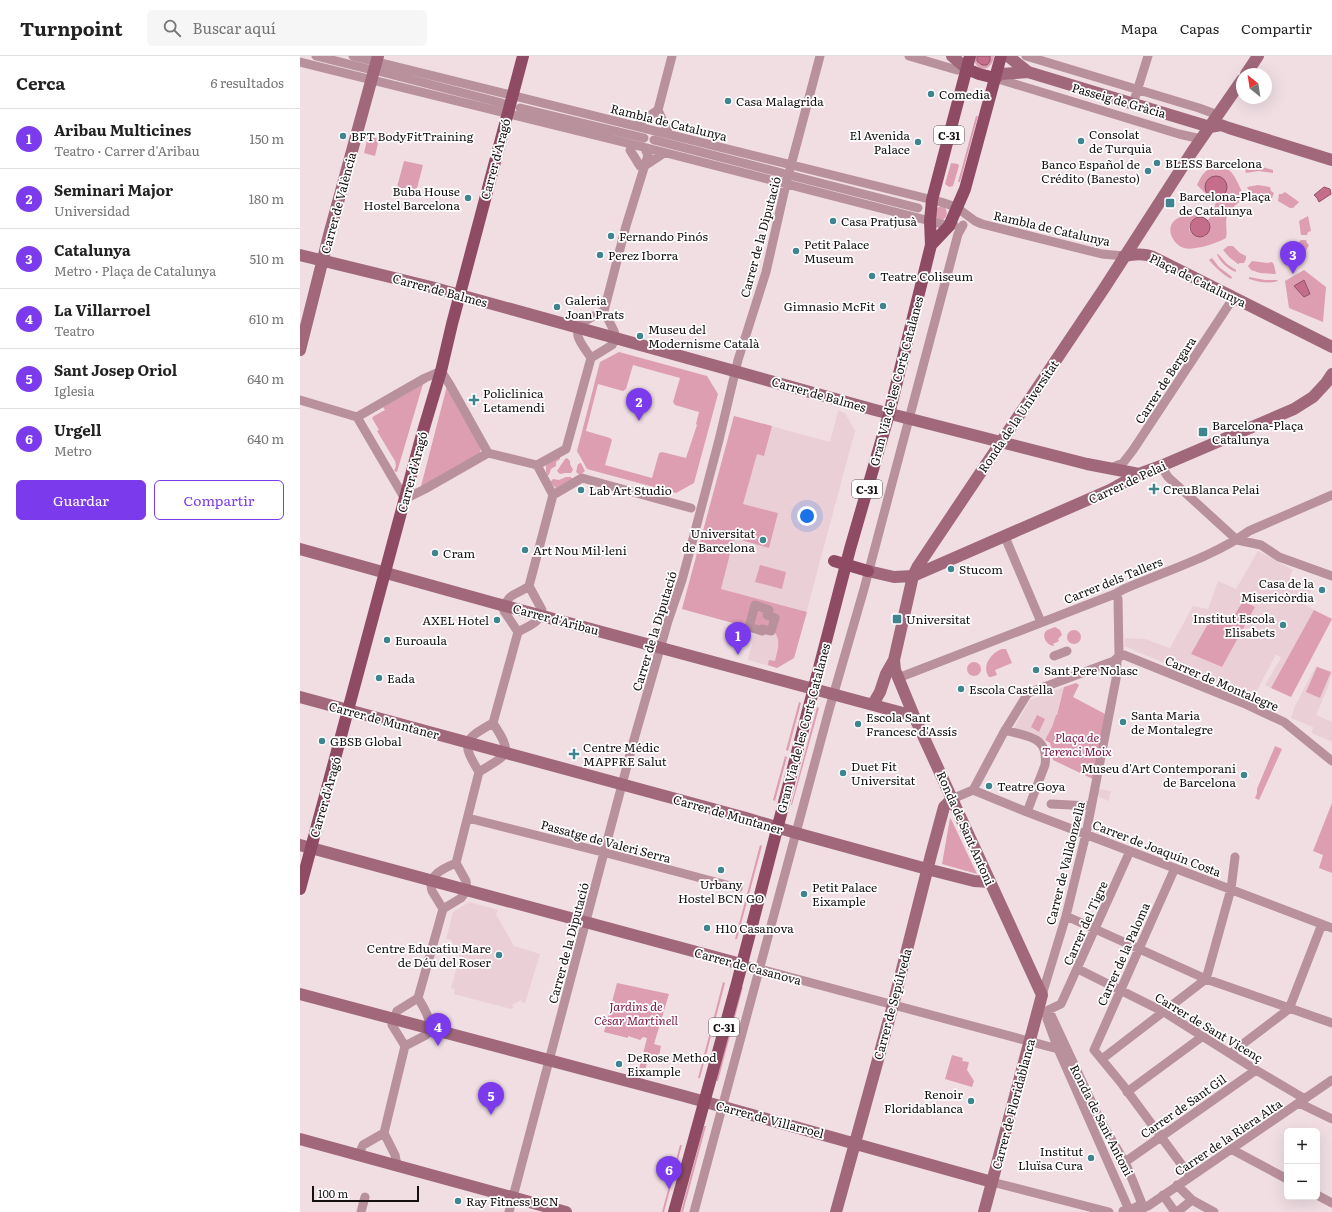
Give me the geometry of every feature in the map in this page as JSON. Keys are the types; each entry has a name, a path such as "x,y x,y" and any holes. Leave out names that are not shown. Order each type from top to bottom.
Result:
{"main road":[{"name":"Carrer d'Aragó","path":"300,889 305,847 349,710 405,499 441,371 505,109 512,96 523,56"},
{"name":"Passeig de Gràcia","path":"952,56 962,69 978,74 995,78 1001,74 1028,72 1133,104 1217,123"},
{"name":"Gran Via de les Corts Catalanes","path":"674,1212 846,564 889,414 931,245 930,221 936,181 962,69 970,56"},
{"name":"Gran Via de les Corts Catalanes","path":"931,245 948,226 965,189 1001,56"},
{"name":"Passeig de Gràcia","path":"1008,56 1028,72"},
{"path":"1250,68 1258,56"},
{"name":"Carrer de València","path":"300,350 374,68"},
{"path":"1124,256 1201,139 1217,123 1236,90"},
{"path":"1217,123 1332,160"},
{"name":"Carrer de Balmes","path":"300,255 431,287 579,328 614,342 735,371 889,414 1109,469 1139,474"},
{"name":"Plaça de Catalunya","path":"1124,256 1148,255 1332,347"},
{"name":"Ronda de la Universitat","path":"894,660 913,576 1124,256"},
{"name":"Carrer de Pelai","path":"913,576 1115,488 1139,474 1294,409 1313,397 1332,374"},
{"name":"Carrer d'Aribau","path":"300,549 914,716"},
{"path":"834,561 894,577 913,576"},
{"path":"873,704 894,660"},
{"name":"Ronda de Sant Antoni","path":"894,660 895,670 914,716 1042,995"},
{"name":"Carrer de Muntaner","path":"300,696 751,819 796,834 974,881 990,882"},
{"name":"Carrer de Sepúlveda","path":"836,1212 893,1005 944,807 952,799"},
{"path":"300,862 305,847"},
{"name":"Carrer de Casanova","path":"305,847 431,884 466,886 586,923 741,964"},
{"name":"Carrer de Villarroel","path":"300,994 395,1014 429,1030 550,1060 723,1106 992,1182"},
{"name":"Carrer de Floridablanca","path":"984,1212 1030,1042 1044,1014 1042,995"},
{"path":"300,1139 359,1154 396,1160 513,1198 566,1212"}],"street":[{"name":"Rambla de Catalunya","path":"316,56 512,96 669,134 791,166 932,200 956,208 975,221 1102,254 1124,256"},
{"name":"Rambla de Catalunya","path":"353,56 374,68 505,109 661,155 786,184 948,226 963,225 975,221"},
{"path":"669,134 658,110 672,56"},
{"name":"Carrer de la Diputació","path":"509,1212 622,784 660,647 693,539 719,440 735,371 766,272 786,184 820,56"},
{"path":"909,56 962,69"},
{"path":"1026,56 1208,111 1217,123"},
{"path":"1133,104 1148,56"},
{"name":"Rambla de Catalunya","path":"300,62 374,68"},
{"path":"995,78 1182,135 1201,139"},
{"name":"Rambla de Catalunya","path":"520,108 644,138"},
{"path":"639,123 658,110"},
{"name":"Rambla de Catalunya","path":"654,140 782,174"},
{"path":"630,150 640,166 644,167"},
{"path":"591,358 578,336 579,328 583,322 601,313 648,155 646,151"},
{"path":"644,167 661,155"},
{"path":"793,176 918,208"},
{"path":"694,1212 958,234 963,225"},
{"name":"Carrer de Bergara","path":"1109,469 1123,463 1133,450 1234,297"},
{"path":"300,400 357,417 405,499 488,453 537,465 566,449 591,358 614,342 614,331 601,313"},
{"path":"357,417 425,378 441,371 488,453"},
{"path":"479,772 502,758 505,752 505,744 493,723 518,632 538,620 542,610 529,586 553,495 537,465"},
{"path":"1161,466 1168,476 1237,540 1261,545 1279,557 1332,576"},
{"path":"553,495 582,478 691,508"},
{"name":"Carrer dels Tallers","path":"898,678 1115,594 1196,559 1237,540 1249,531 1332,495"},
{"path":"1005,537 1041,622"},
{"path":"518,632 504,611 505,606 508,597 529,586"},
{"name":"Carrer de Valldonzella","path":"1042,995 1066,916 1086,834 1116,679 1117,661 1119,656 1118,599 1115,594"},
{"path":"1054,656 1066,651"},
{"name":"Carrer de Montalegre","path":"1119,656 1124,655 1202,686 1284,722 1331,759"},
{"path":"952,799 973,790 1005,730 1028,693 1114,661 1119,656"},
{"path":"443,909 461,898 466,886 456,862 479,772 467,750 467,742 477,732 493,723"},
{"path":"1005,730 1038,740 1045,750 1045,765 1027,812"},
{"name":"Carrer de Joaquín Costa","path":"973,790 1332,928"},
{"path":"1051,804 1091,806"},
{"name":"Passatge de Valeri Serra","path":"468,818 604,852 738,888"},
{"name":"Carrer del Tigre","path":"1044,1014 1061,1004 1096,930 1130,851"},
{"path":"1190,1176 1102,1059 1206,979 1231,889 1235,857"},
{"path":"396,1160 384,1134 405,1046 392,1025 395,1014 418,998 443,909 431,884 438,872 456,862"},
{"name":"Carrer de la Paloma","path":"1102,1059 1094,1050 1175,868"},
{"path":"1066,916 1206,979 1332,1023"},
{"path":"1231,1053 1289,1009 1322,924"},
{"name":"Carrer de Casanova","path":"741,964 1030,1042"},
{"name":"Carrer de Sant Vicenç","path":"1078,969 1164,1012 1231,1053 1302,1101 1332,1119"},
{"path":"405,1046 426,1035 429,1030 430,1020 418,998"},
{"name":"Ronda de Sant Antoni","path":"1044,1014 1100,1120 1125,1162 1142,1204 1126,1209 1044,1014"},
{"path":"1127,1092 1202,1036"},
{"path":"1030,1042 1058,1049"},
{"name":"Carrer de Sant Gil","path":"1125,1162 1256,1070"},
{"name":"Carrer de la Riera Alta","path":"1126,1209 1148,1206 1332,1080"},
{"path":"359,1154 363,1145 384,1134"},
{"path":"1231,1149 1284,1177"},
{"name":"Carrer de Villarroel","path":"992,1182 1109,1212"},
{"path":"1177,1185 1192,1200 1214,1212"},
{"path":"1163,1195 1176,1212 1192,1200"},
{"path":"361,1212 366,1197"},
{"path":"1320,1197 1332,1203"}],"shaded area":[{"path":"977,56 990,56 990,61 987,65 982,65 977,61"},
{"path":"1216,176 1220,177 1226,183 1226,191 1220,197 1216,198 1212,197 1206,191 1205,187 1206,183 1212,177"},
{"path":"1324,187 1330,189 1331,194 1319,202 1314,195"},
{"path":"1196,217 1204,217 1210,223 1210,231 1204,237 1196,237 1190,231 1190,223"},
{"path":"1304,280 1310,294 1304,297 1294,286"},
{"name":"Universitat de Barcelona","path":"838,411 845,413 855,431 794,658 777,668 748,660 756,629 682,609 734,416 830,442"},
{"path":"1258,551 1293,570 1289,577 1313,587 1304,604 1314,610 1271,688 1265,685 1281,658 1276,654 1252,700 1124,646 1125,638 1145,639 1170,648 1193,606 1208,609 1218,581 1236,589","holes":["1214,613 1231,621 1222,667 1191,654"]},
{"path":"1316,666 1332,672 1328,687 1316,715 1332,722 1332,742 1312,733 1313,727 1291,718 1295,706"},
{"path":"1064,687 1057,715 1045,740 1016,731 1014,728 1030,700"},
{"path":"1099,789 1111,791 1109,801 1097,796"},
{"name":"Centre Educatiu Mare de Déu del Roser","path":"469,902 498,910 496,914 514,946 540,954 525,1003 521,1000 512,1005 514,1008 511,1009 454,994 455,989 451,988 460,956 451,940 446,939 453,912"}],"green space":[{"path":"974,56 994,56 993,62 990,66 983,69 977,66"},
{"path":"976,116 978,116 960,182 958,182"},
{"path":"368,136 379,139 375,156 364,153"},
{"path":"404,161 423,165 416,192 397,187"},
{"path":"951,163 958,164 959,166 953,186 949,187 945,184"},
{"path":"1248,163 1273,170 1273,173 1258,171 1246,173 1244,166"},
{"path":"1219,165 1224,166 1232,173 1238,182 1244,197 1228,213 1226,220 1226,238 1199,247 1188,249 1184,248 1174,241 1170,229 1171,225 1179,218 1197,215 1190,225 1189,230 1195,236 1204,237 1208,234 1210,227 1208,220 1218,197 1225,192 1225,181 1206,190 1206,194 1197,185 1205,172 1211,167"},
{"path":"1258,185 1270,187 1271,191 1274,193 1272,198 1253,194 1247,187"},
{"path":"1285,192 1299,202 1293,208 1290,208 1278,201 1279,194"},
{"path":"941,206 945,207 947,213 942,221 937,220 936,216 937,208"},
{"path":"1308,216 1311,231 1308,232 1307,235 1301,235 1299,221"},
{"path":"1301,240 1306,240 1309,245 1302,258 1295,254 1294,250"},
{"path":"1228,246 1233,246 1240,253 1246,256 1244,263 1238,264 1229,257 1223,250"},
{"path":"1217,254 1227,264 1236,270 1236,272 1225,265"},
{"path":"1212,258 1219,267 1232,277 1231,279 1211,263 1209,260"},
{"path":"1252,261 1267,263 1272,262 1276,274 1260,273 1251,270 1248,266"},
{"path":"1304,270 1326,287 1323,322 1289,308 1285,281"},
{"path":"1249,277 1278,281 1260,282 1249,279"},
{"path":"619,352 707,376 718,394 694,483 676,493 587,469 577,451 600,362","holes":["633,365 680,378 673,402 675,405 699,412 697,425 686,458 662,452 659,453 652,478 605,465 612,440 610,438 586,431 598,384 623,391 626,389"]},
{"path":"423,384 397,472 394,471 396,466 395,461 377,431 379,430 372,418 385,410 383,407"},
{"path":"447,386 482,445 479,456 420,490"},
{"path":"734,416 772,426 764,456 757,454 743,504 778,513 769,548 734,538 721,589 807,612 794,658 777,668 768,665 769,660 775,661 778,650 778,638 774,632 762,631 682,609"},
{"path":"560,456 560,459 556,462 556,466 551,469 549,475 547,475 546,465"},
{"path":"567,458 570,461 573,470 571,473 560,474 557,471"},
{"path":"581,463 585,471 580,475 576,472 578,464"},
{"path":"566,477 571,477 572,479 556,488 550,482 553,479 559,480"},
{"path":"760,565 786,572 782,589 755,582"},
{"path":"1243,601 1255,607 1222,667 1191,654 1214,613 1231,621"},
{"path":"1314,610 1332,619 1291,697 1271,688"},
{"path":"1055,627 1060,630 1062,635 1058,639 1059,641 1053,644 1054,646 1051,646 1047,643 1044,635 1047,630"},
{"path":"1071,630 1077,630 1081,634 1081,640 1077,644 1071,644 1067,640 1067,634"},
{"path":"1002,649 1006,649 1012,663 995,670 997,675 989,677 986,669 988,660"},
{"path":"974,662 979,664 981,669 979,674 974,676 969,674 967,669 969,664"},
{"path":"1317,667 1331,672 1320,698 1306,692"},
{"name":"Plaça de Terenci Moix","path":"1076,683 1079,685 1073,697 1107,715 1095,780 1053,760 1050,743 1045,740 1057,715 1064,687"},
{"path":"799,702 801,703 788,751 786,750"},
{"path":"817,707 819,708 791,805"},
{"path":"1037,715 1045,719 1039,732 1031,727"},
{"path":"1275,746 1282,749 1259,800 1255,798 1257,789"},
{"path":"785,756 787,757 775,801 773,800"},
{"path":"1332,803 1332,873 1319,868 1323,855 1313,851"},
{"path":"950,818 952,821 977,874 942,864"},
{"path":"760,845 762,846 737,939 735,939"},
{"path":"723,982 725,983 700,1078 698,1078"},
{"name":"Jardins de Cèsar Martinell","path":"617,983 669,994 654,1044 661,1046 659,1056 649,1054 644,1076 638,1073 647,1038 643,1037 640,1040 628,1036 628,1038 604,1032"},
{"path":"741,987 743,987 718,1081 716,1081"},
{"path":"952,1055 963,1058 962,1061 969,1062 967,1070 974,1081 972,1087 945,1079"},
{"path":"704,1126 706,1126 683,1212 681,1212"},
{"path":"680,1145 682,1145 664,1212 662,1212"}],"place":[{"name":"Comedia","path":"931,94"},
{"name":"Casa Malagrida","path":"728,101"},
{"name":"BFT BodyFitTraining","path":"343,136"},
{"name":"Consolat de Turquia","path":"1081,141"},
{"name":"El Avenida Palace","path":"918,142"},
{"name":"BLESS Barcelona","path":"1157,163"},
{"name":"Banco Español de Crédito (Banesto)","path":"1148,171"},
{"name":"Buba House Hostel Barcelona","path":"468,198"},
{"name":"Barcelona-Plaça de Catalunya","path":"1170,203"},
{"name":"Casa Pratjusà","path":"833,221"},
{"name":"Fernando Pinós","path":"611,236"},
{"name":"Petit Palace Museum","path":"796,251"},
{"name":"Perez Iborra","path":"600,255"},
{"name":"Catalunya","path":"1293,274"},
{"name":"Teatre Coliseum","path":"872,276"},
{"name":"Gimnasio McFit","path":"883,306"},
{"name":"Galeria Joan Prats","path":"557,307"},
{"name":"Museu del Modernisme Català","path":"640,336"},
{"name":"Policlinica Letamendi","path":"474,400"},
{"name":"Seminari Major","path":"639,421"},
{"name":"Barcelona-Plaça Catalunya","path":"1203,432"},
{"name":"CreuBlanca Pelai","path":"1154,489"},
{"name":"Lab Art Studio","path":"581,490"},
{"name":"Universitat de Barcelona","path":"763,540"},
{"name":"Art Nou Mil·leni","path":"525,550"},
{"name":"Cram","path":"435,553"},
{"name":"Stucom","path":"951,569"},
{"name":"Casa de la Misericòrdia","path":"1322,590"},
{"name":"Universitat","path":"897,619"},
{"name":"AXEL Hotel","path":"497,620"},
{"name":"Institut Escola Elisabets","path":"1283,625"},
{"name":"Euroaula","path":"387,640"},
{"name":"Aribau Multicines","path":"738,655"},
{"name":"Sant Pere Nolasc","path":"1036,670"},
{"name":"Eada","path":"379,678"},
{"name":"Escola Castella","path":"961,689"},
{"name":"Santa Maria de Montalegre","path":"1123,722"},
{"name":"Escola Sant Francesc d'Assís","path":"858,724"},
{"name":"GBSB Global","path":"322,741"},
{"name":"Centre Médic MAPFRE Salut","path":"574,754"},
{"name":"Duet Fit Universitat","path":"843,773"},
{"name":"Museu d'Art Contemporani de Barcelona","path":"1244,775"},
{"name":"Teatre Goya","path":"989,786"},
{"name":"Urbany Hostel BCN GO","path":"721,870"},
{"name":"Petit Palace Eixample","path":"804,894"},
{"name":"H10 Casanova","path":"707,928"},
{"name":"Centre Educatiu Mare de Déu del Roser","path":"499,955"},
{"name":"La Villarroel","path":"438,1046"},
{"name":"DeRose Method Eixample","path":"619,1064"},
{"name":"Renoir Floridablanca","path":"971,1101"},
{"name":"Sant Josep Oriol","path":"491,1115"},
{"name":"Institut Lluïsa Cura","path":"1091,1158"},
{"name":"Urgell","path":"669,1189"},
{"name":"Ray Fitness BCN","path":"458,1201"}]}
